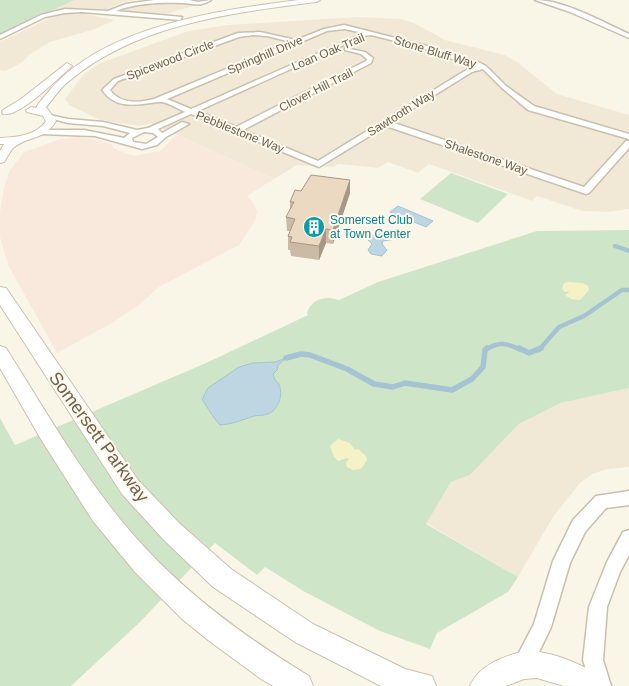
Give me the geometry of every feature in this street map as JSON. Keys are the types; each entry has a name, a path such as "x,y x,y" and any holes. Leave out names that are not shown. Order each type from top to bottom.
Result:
{"main road":[{"path":"3,113 25,101 53,76 83,55 133,33 180,18 227,8 283,0"},
{"path":"0,159 9,146 40,132 49,125 41,107 45,100 64,81 94,59 125,43 170,26 214,15 316,0"},
{"path":"3,113 26,110 46,115"},
{"path":"0,141 23,139"},
{"name":"Somersett Parkway","path":"0,292 130,487 171,531 222,578 304,633 402,682 422,686"},
{"path":"0,353 78,481 102,514 144,565 200,618 267,667 299,686"},
{"path":"484,686 497,673 522,664 545,665 568,673 591,686"}],"street":[{"path":"107,13 122,5 134,2 185,0 195,4 208,0"},
{"path":"538,0 564,8 629,36"},
{"path":"0,36 43,16 57,12 82,10 180,18"},
{"path":"107,13 150,23"},
{"name":"Springhill Drive","path":"161,99 296,42 336,28 350,28 372,33"},
{"name":"Spicewood Circle","path":"161,99 148,103 130,104 112,98 106,90 116,80 238,35 251,32 266,33 296,42"},
{"name":"Loan Oak Trail","path":"40,132 72,130 127,141 132,145 148,146 158,142 162,136 202,116 370,38 372,33"},
{"name":"Loan Oak Trail","path":"137,132 150,130 372,33"},
{"name":"Stone Bluff Way","path":"372,33 425,47 440,54 476,64 484,68 504,87 531,108 629,137"},
{"name":"Clover Hill Trail","path":"237,130 369,62 370,58 363,53 347,49"},
{"name":"Sawtooth Way","path":"319,164 470,70 484,68"},
{"name":"Pebblestone Way","path":"161,99 319,164"},
{"path":"46,115 68,121 103,124 137,132"},
{"name":"Shalestone Way","path":"386,123 586,191 629,143"},
{"path":"150,130 158,132 162,136"},
{"path":"127,141 128,137 137,132"},
{"path":"522,664 542,627 562,561 579,526 602,501 629,498"},
{"path":"601,686 593,660 598,607 613,568 629,538"}],"shaded area":[{"path":"67,0 136,0 123,2 105,10 76,9 53,12 45,9"},
{"path":"181,3 194,6 165,14 122,11 132,5"},
{"path":"80,13 115,20 95,29 50,42 30,54 21,63 5,71 0,70 0,42 56,15"},
{"path":"358,17 401,19 414,23 445,40 505,55 517,62 557,94 629,115 629,209 608,212 582,211 537,196 532,201 429,164 418,173 388,162 378,168 339,164 332,167 297,165 274,179 151,123 140,126 100,120 69,105 65,99 83,75 98,64 188,31 228,25"},
{"path":"177,135 274,179 247,196 253,202 257,211 255,221 239,245 159,287 139,305 112,323 57,353 8,265 0,237 0,212 4,187 10,170 24,152 61,139 77,137 101,141 112,144 113,148 134,156 160,151"},
{"path":"629,388 629,467 608,469 592,474 580,483 553,517 518,577 426,523 451,482 470,475 519,424 560,402"}],"green space":[{"path":"0,0 74,0 0,35"},
{"path":"451,173 508,194 478,223 420,199"},
{"path":"629,230 629,388 560,403 519,424 470,475 451,482 426,524 518,577 508,592 437,633 430,649 380,631 305,592 265,567 257,575 215,543 140,622 71,686 0,686 0,418 15,445 206,363 308,315 307,313 312,304 320,299 339,300 378,282 537,231"}],"sand":[{"path":"564,283 583,283 588,286 589,290 580,300 571,299 565,295 570,291 565,292 562,289"},
{"path":"338,439 350,443 355,450 358,449 366,456 367,460 361,469 353,470 347,467 346,463 349,459 347,458 338,461 334,457 330,446"}],"water":[{"path":"398,206 433,221 426,227 390,212"},
{"path":"384,231 391,233 396,239 383,241 382,244 387,250 382,256 371,254 368,250 372,244 365,237 378,235"},
{"path":"286,358 278,365 277,370 273,374 281,392 279,402 274,410 266,415 254,416 220,425 202,399 208,388 239,367 253,363 275,362"}],"building":[{"name":"Somersett Club at Town Center","path":"311,175 350,180 333,230 326,229 319,246 290,242 292,237 288,236 295,219 286,217 294,202 290,202 295,190 301,191"}],"waterway":[{"path":"615,246 629,251"},
{"path":"541,348 559,327 584,316 622,290 629,290"},
{"path":"485,350 499,344 521,350"},
{"path":"519,348 529,353 541,348"},
{"path":"286,358 301,354 310,355 347,369 374,384 393,387 405,383 452,390 472,379 483,367 485,350"}],"place":[{"name":"Somersett Club at Town Center","path":"314,227"}]}
